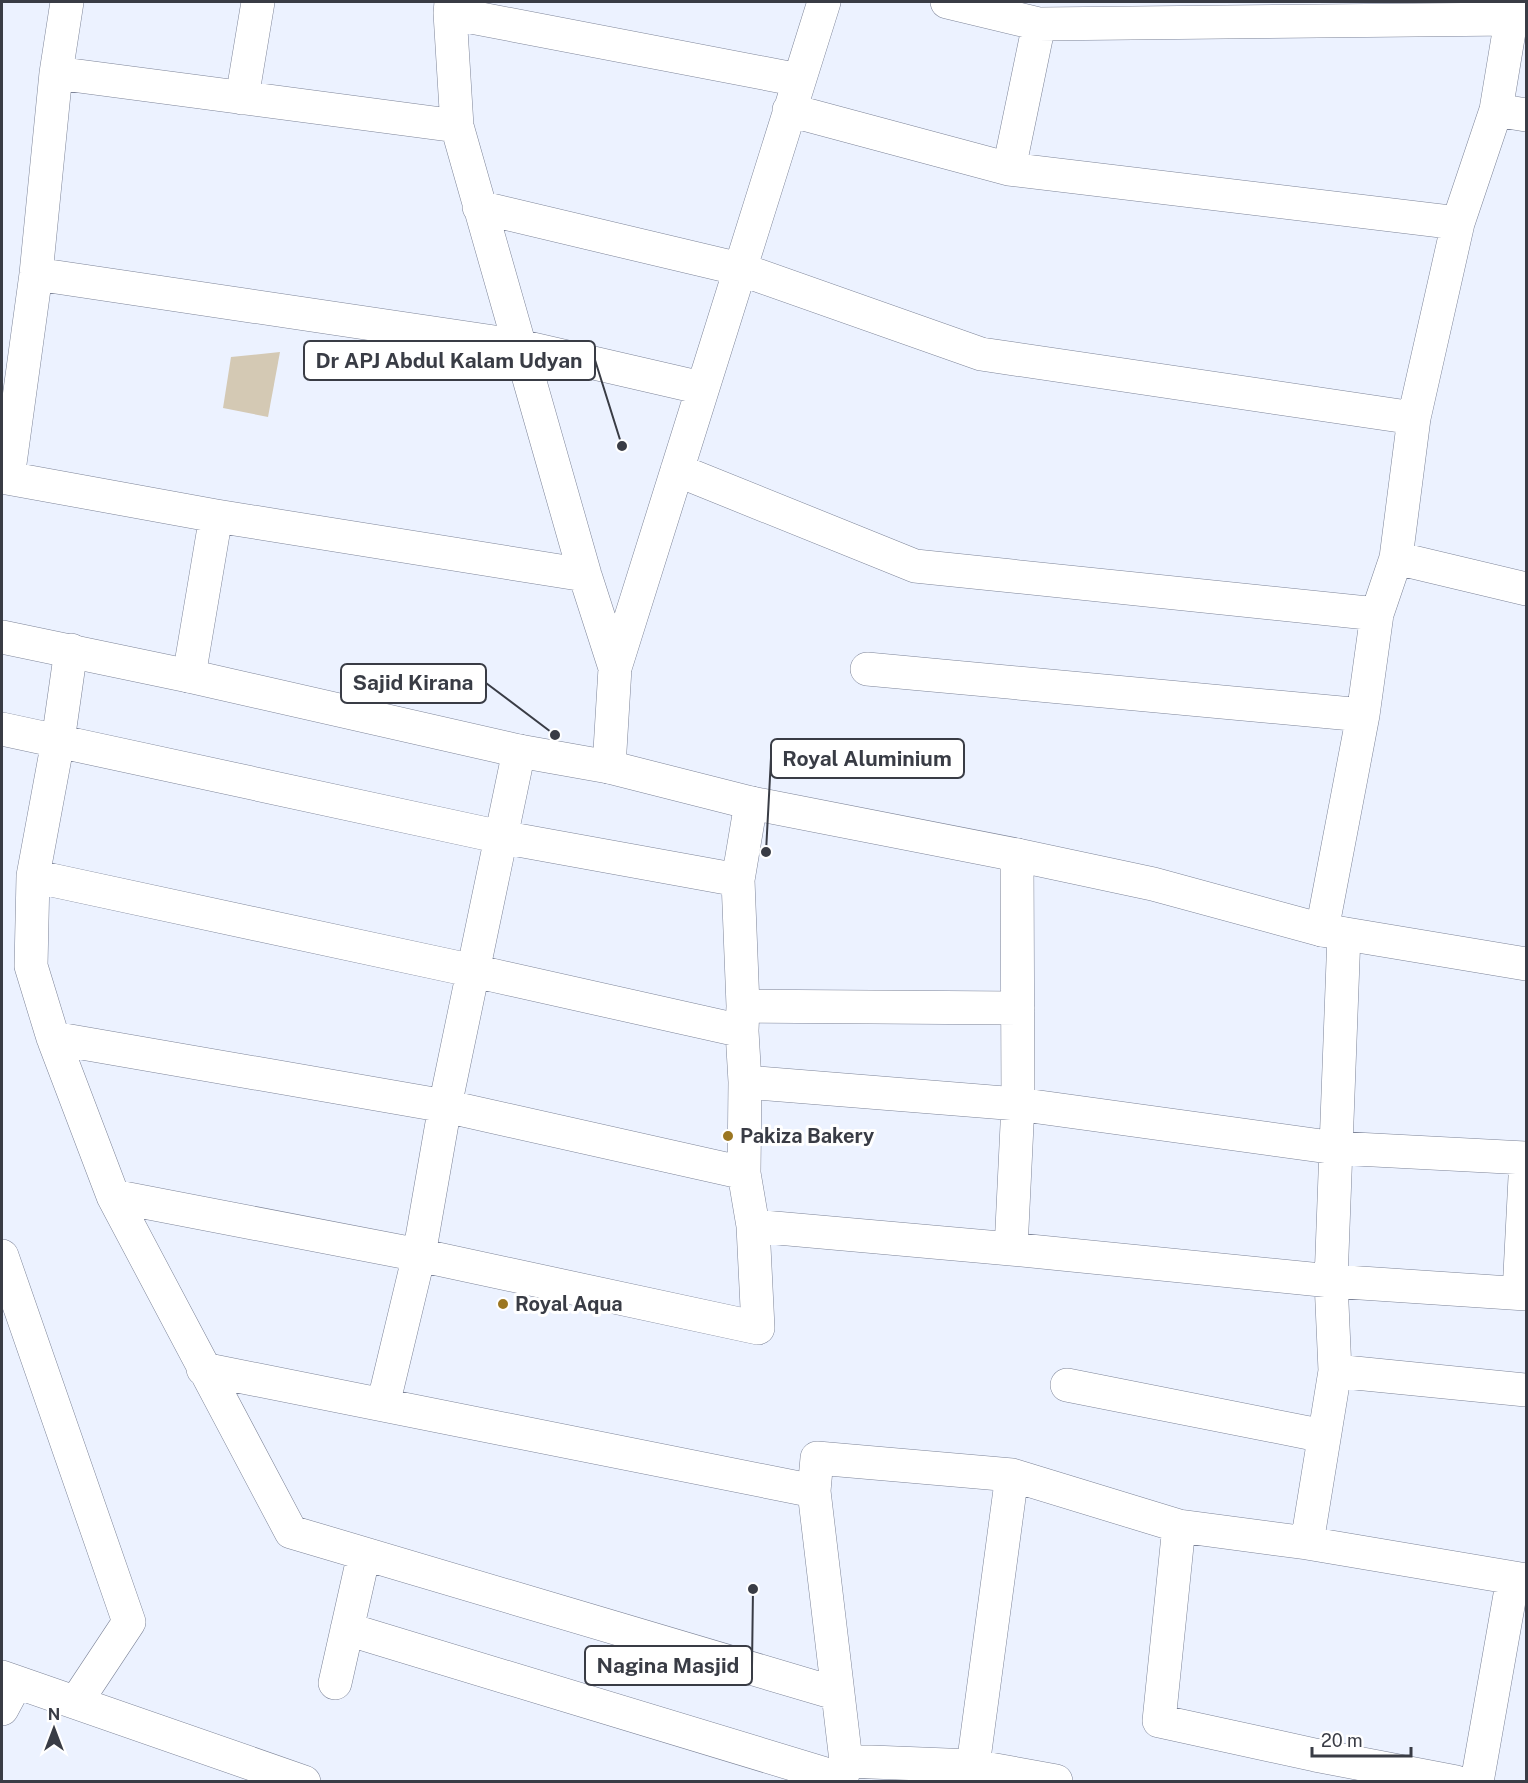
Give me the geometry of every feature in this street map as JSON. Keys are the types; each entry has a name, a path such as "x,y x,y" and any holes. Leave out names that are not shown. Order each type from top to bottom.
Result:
{"street":[{"path":"67,2 57,73 36,274 5,478 216,516 585,575"},
{"path":"242,98 258,2"},
{"path":"609,767 615,668 824,2"},
{"path":"947,2 1039,24 1513,10 1511,112 1458,223 1414,418 1396,558 1377,614 1333,932 1336,1148 1331,1281 1335,1371 1307,1543"},
{"path":"615,668 585,575 457,126 451,7 794,95 1009,169 1458,223"},
{"path":"1009,169 1039,24"},
{"path":"57,73 457,126"},
{"path":"479,207 740,269 981,354 1414,418"},
{"path":"36,274 520,346 702,388"},
{"path":"677,470 915,566 1377,614"},
{"path":"189,676 216,516"},
{"path":"1396,558 1527,590"},
{"path":"2,637 189,676 519,751 609,767 750,803 1153,884 1333,932 1527,964"},
{"path":"71,650 33,876 31,966 53,1038 113,1196 291,1532 838,1694"},
{"path":"867,669 1363,715"},
{"path":"2,729 501,837 738,880"},
{"path":"383,1405 419,1255 445,1106 519,751"},
{"path":"113,1196 419,1255 758,1328 753,1226 744,1173 745,1082 738,880 750,803"},
{"path":"1011,1249 1018,1104 1017,855"},
{"path":"33,876 474,971 743,1018 1018,1008"},
{"path":"53,1038 445,1106 744,1173"},
{"path":"745,1082 1018,1104 1336,1148 1526,1158 1523,1294 1331,1281 753,1226"},
{"path":"2,1256 129,1622 76,1702"},
{"path":"203,1369 813,1491"},
{"path":"1335,1371 1527,1390"},
{"path":"1067,1385 1324,1436"},
{"path":"843,1774 838,1694 813,1491 817,1458 1012,1475 1179,1526 1307,1543 1520,1579 1477,1782"},
{"path":"973,1766 1012,1475"},
{"path":"1179,1526 1159,1721 1312,1768 1456,1782"},
{"path":"335,1683 364,1554"},
{"path":"347,1629 843,1774 973,1766 1056,1781"},
{"path":"6,1690 76,1702 304,1782"}],"building":[{"path":"280,352 268,417 223,408 231,357"}],"place":[{"name":"Dr APJ Abdul Kalam Udyan","path":"622,446"},
{"name":"Sajid Kirana","path":"555,735"},
{"name":"Royal Aluminium","path":"766,852"},
{"name":"Pakiza Bakery","path":"728,1136"},
{"name":"Royal Aqua","path":"503,1304"},
{"name":"Nagina Masjid","path":"753,1589"}]}
